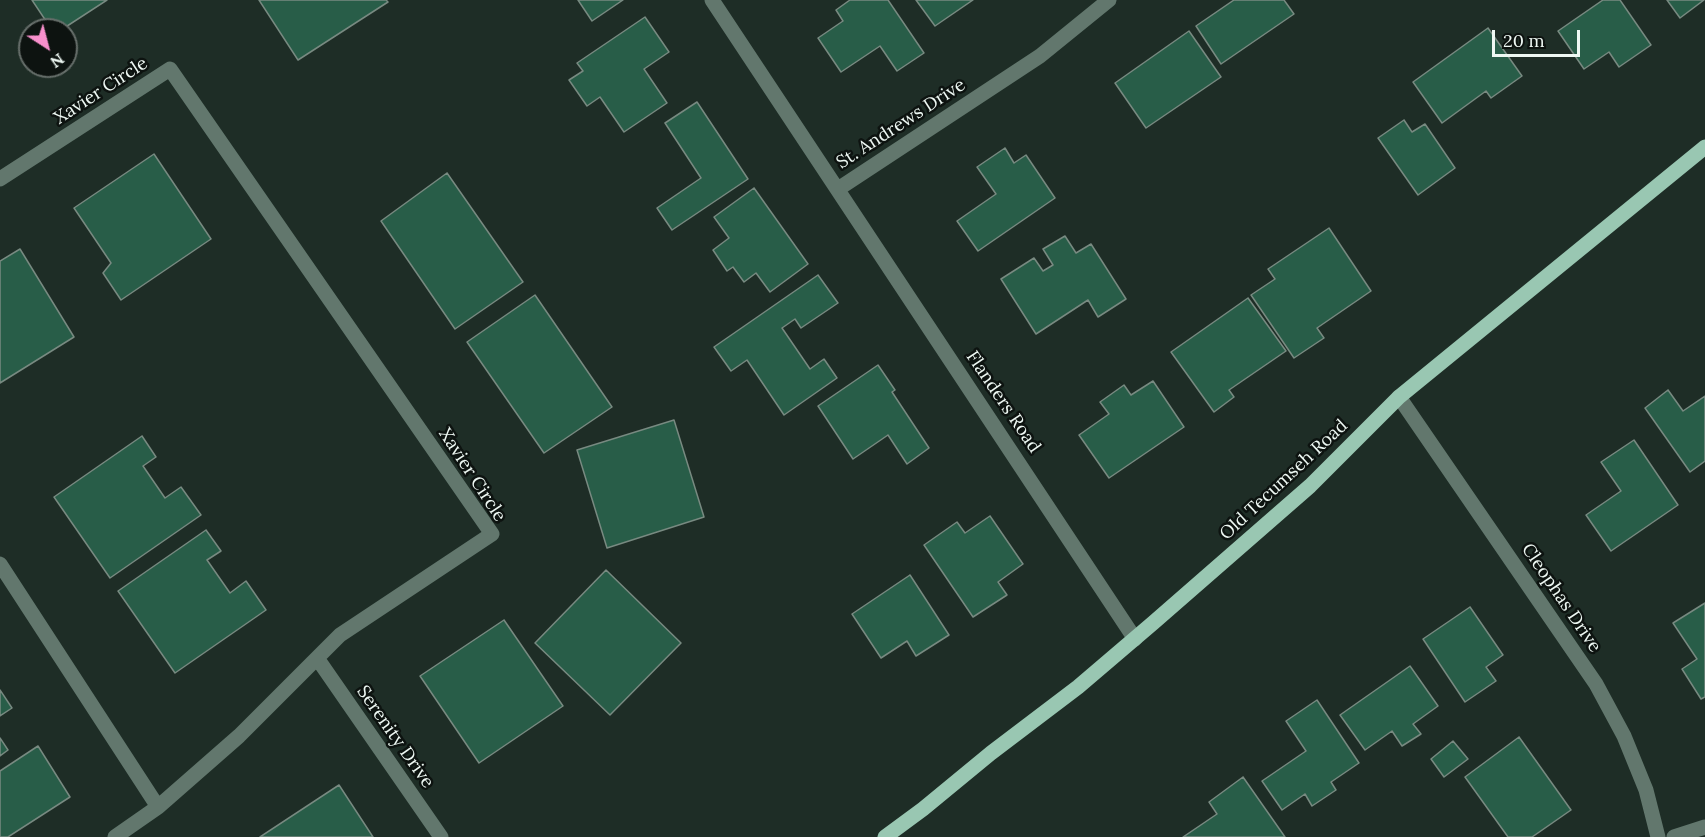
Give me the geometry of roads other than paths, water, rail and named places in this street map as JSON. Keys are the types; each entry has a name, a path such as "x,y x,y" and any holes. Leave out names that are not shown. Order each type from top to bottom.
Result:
{"main road":[{"name":"Old Tecumseh Road","path":"885,837 1078,687 1310,486 1399,397 1705,147"}],"street":[{"name":"St. Andrews Drive","path":"712,0 837,189 1040,56 1109,0"},
{"name":"Xavier Circle","path":"0,179 170,69 492,534 340,636 239,736 158,807 115,837"},
{"name":"Flanders Road","path":"837,189 1135,639"},
{"name":"Cleophas Drive","path":"1399,397 1596,684 1624,736 1642,779 1658,837"},
{"path":"0,564 158,807"},
{"name":"Serenity Drive","path":"317,658 441,837"},
{"path":"1674,837 1705,827"}]}
